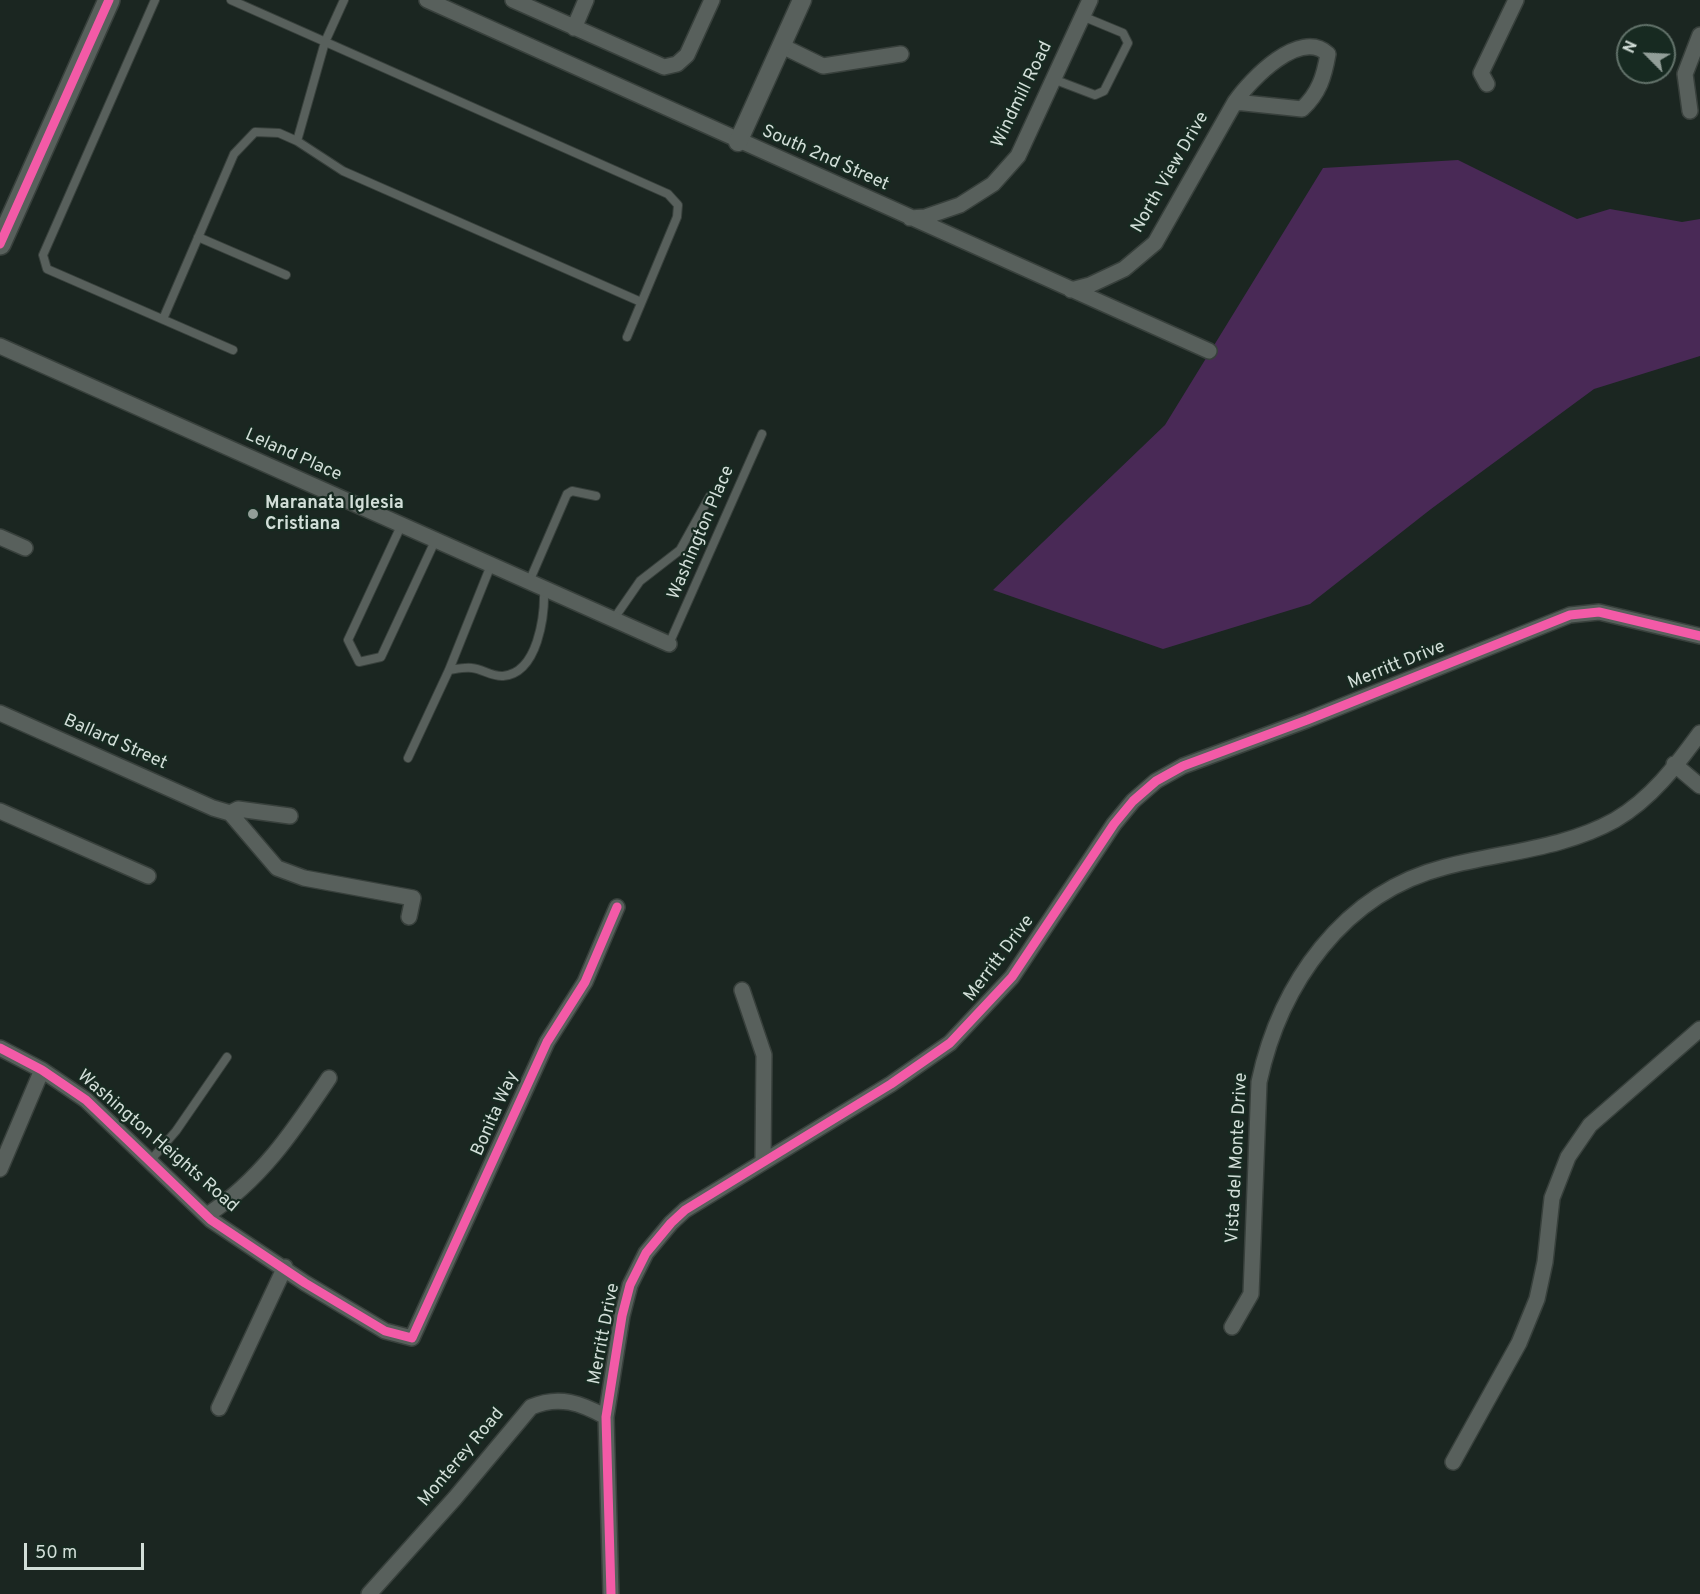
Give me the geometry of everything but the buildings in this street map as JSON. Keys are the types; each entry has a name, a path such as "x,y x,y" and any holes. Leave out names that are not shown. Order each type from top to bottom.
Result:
{"main road":[{"path":"0,244 108,0"}],"street":[{"name":"South 2nd Street","path":"427,0 738,142 1209,351"},
{"path":"513,0 664,67 677,64 687,55 712,0"},
{"path":"574,28 586,0"},
{"path":"738,142 802,0"},
{"name":"Windmill Road","path":"910,218 925,217 960,205 993,184 1018,156 1090,0"},
{"path":"1487,84 1481,73 1515,0"},
{"path":"1690,111 1685,74 1700,35"},
{"name":"North View Drive","path":"1071,290 1116,273 1155,243 1235,102 1253,79 1279,58 1309,45 1321,47 1328,54 1324,79 1314,98 1302,109 1235,102"},
{"path":"782,46 823,66 901,54"},
{"name":"Leland Place","path":"0,346 544,588 612,621 669,644"},
{"path":"0,537 25,548"},
{"name":"Merritt Drive","path":"610,1594 606,1417 625,1300 646,1253 664,1230 685,1210 891,1084 950,1043 1012,977 1123,812 1144,791 1169,773 1570,615 1599,612 1700,636"},
{"name":"Ballard Street","path":"0,713 213,808 230,813"},
{"name":"Vista del Monte Drive","path":"1232,1327 1251,1294 1259,1082 1264,1058 1281,1010 1293,987 1321,947 1368,903 1394,887 1442,867 1569,840 1602,826 1651,794 1700,732"},
{"path":"1674,764 1700,786"},
{"path":"290,816 238,809 230,813 277,868 304,878 413,898 409,917"},
{"path":"0,812 147,876"},
{"name":"Bonita Way","path":"412,1338 547,1042 585,982 617,907"},
{"path":"742,990 764,1055 763,1161"},
{"path":"1453,1462 1519,1343 1537,1299 1545,1262 1552,1198 1573,1150 1590,1125 1700,1029"},
{"name":"Washington Heights Road","path":"0,1048 42,1070 86,1100 207,1215 305,1283 385,1331 412,1338"},
{"path":"0,1169 42,1070"},
{"path":"207,1215 236,1196 289,1138 330,1078"},
{"path":"219,1407 285,1267"},
{"name":"Monterey Road","path":"369,1594 531,1407 544,1402 572,1401 582,1403 606,1417"}],"lane":[{"path":"155,0 43,255 47,269 233,351"},
{"path":"231,0 668,194 678,205 677,217 627,337"},
{"path":"297,141 325,42 344,0"},
{"path":"1053,79 1095,95 1104,92 1128,43 1123,33 1082,16"},
{"path":"163,320 234,154 255,132 279,133 297,141 343,171 641,302"},
{"path":"198,237 286,275"},
{"name":"Washington Place","path":"669,644 762,434"},
{"path":"529,582 567,494 573,491 596,496"},
{"path":"612,621 640,581 680,550 710,496"},
{"path":"401,526 348,640 359,662 381,657 435,541"},
{"path":"408,758 449,670 491,565"},
{"path":"449,670 471,667 500,676 514,674 526,666 543,623 544,588"},
{"path":"150,1161 176,1131 226,1057"}],"shaded area":[{"path":"1458,160 1577,219 1610,209 1682,222 1700,219 1700,356 1594,389 1431,509 1310,604 1163,649 993,590 1165,425 1323,168"}],"cycle path":[{"path":"0,244 109,0"},
{"path":"611,1594 606,1417 622,1316 630,1285 646,1253 685,1210 891,1084 950,1043 1012,977 1114,824 1133,801 1156,781 1183,766 1307,720 1570,615 1599,612 1700,636"},
{"path":"0,1048 42,1070 86,1100 211,1220 305,1283 385,1331 412,1338 547,1042 585,982 617,907"}],"place":[{"name":"Maranata Iglesia Cristiana","path":"253,514"}]}
